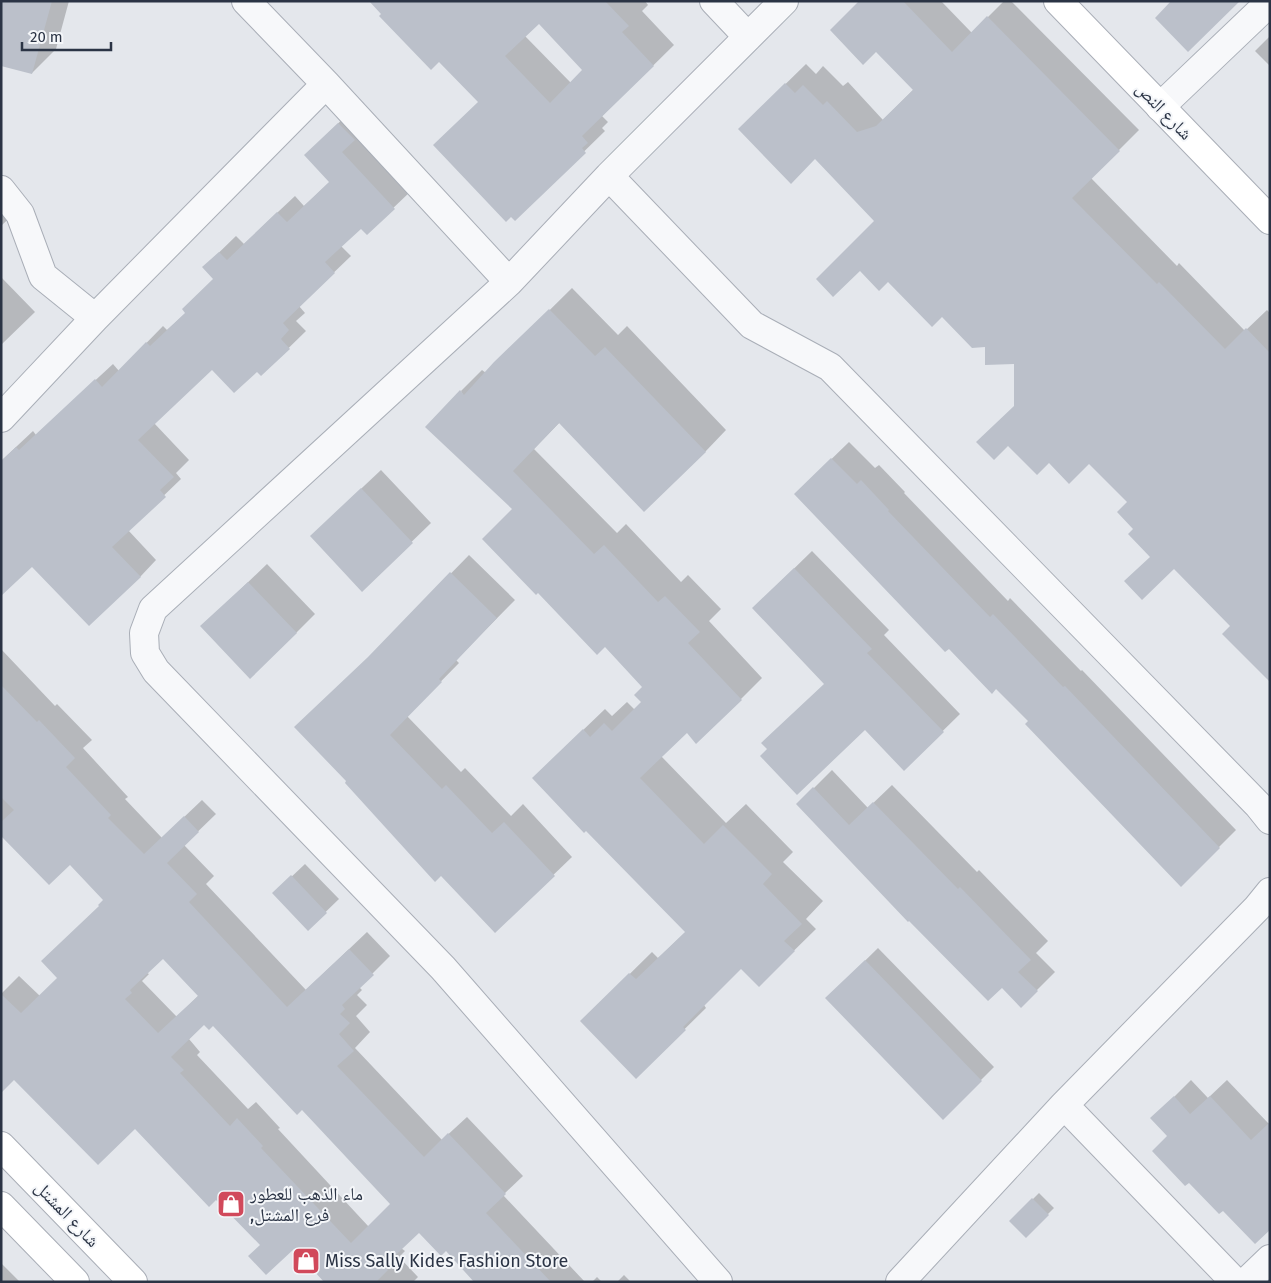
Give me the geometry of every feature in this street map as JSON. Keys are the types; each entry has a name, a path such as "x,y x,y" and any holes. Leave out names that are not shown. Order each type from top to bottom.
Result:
{"street":[{"path":"246,1 326,84 509,282"},
{"path":"714,1 748,37"},
{"path":"718,1282 443,968 156,671 145,653 144,633 153,609 509,282 609,176 784,1"},
{"name":"شارع النص","path":"1058,1 1270,220"},
{"path":"1160,107 1270,2"},
{"path":"1,418 95,318 326,84"},
{"path":"609,176 752,325 830,367 1258,805 1270,820"},
{"path":"1,190 20,214 42,276 95,318"},
{"path":"900,1282 1064,1105 1250,915 1270,892"},
{"path":"1064,1105 1235,1282"},
{"name":"شارع المشتل","path":"1,1146 133,1282"},
{"path":"1,1206 75,1282"},
{"path":"1246,1282 1270,1259"}],"building":[{"path":"1,1 52,1 32,74 1,66"},
{"path":"369,1 605,1 629,26 622,32 654,66 582,136 588,143 582,148 586,153 515,221 511,217 506,222 433,145 478,102 439,62 431,70 379,16 381,14","holes":["539,24 582,70 550,103 505,56"]},
{"path":"859,1 903,1 952,52 987,16 1120,151 1072,198 1157,284 1159,282 1225,349 1246,328 1270,353 1270,682 1222,634 1230,626 1174,569 1142,600 1124,581 1150,557 1128,534 1133,529 1117,512 1127,502 1089,464 1069,484 1049,463 1037,475 1008,446 994,460 976,442 1014,406 1014,364 985,365 985,347 972,348 942,317 932,327 888,282 879,291 860,271 833,297 816,279 874,221 815,159 791,184 738,129 785,83 795,93 803,85 823,105 827,101 857,132 876,126 913,90 876,52 863,65 830,30"},
{"path":"1171,1 1240,1 1188,52 1155,18"},
{"path":"338,123 355,140 342,152 395,209 367,235 361,229 325,262 335,273 283,323 289,330 281,339 290,349 261,376 257,372 234,393 212,370 138,440 174,477 160,490 166,497 112,547 141,577 89,626 32,567 1,596 1,461 16,447 19,450 95,379 102,387 146,342 150,346 185,313 182,309 213,279 202,267 219,252 227,260 277,212 287,222 329,182 304,155"},
{"path":"549,309 595,356 605,347 706,452 644,512 559,423 513,471 594,554 604,545 658,602 665,596 700,632 688,643 742,700 696,744 687,733 640,778 704,844 723,825 772,874 763,884 802,924 784,941 795,951 759,987 741,969 683,1027 686,1030 636,1079 580,1021 629,973 636,979 685,932 586,831 584,833 532,778 583,729 590,737 604,723 612,731 641,702 634,695 642,687 605,647 597,655 538,593 536,595 482,539 512,509 425,427 460,390 464,395 494,362"},
{"path":"831,458 857,484 861,480 888,511 990,617 993,614 1063,687 1065,686 1220,848 1181,887 1025,724 1028,721 996,689 992,694 949,649 945,652 794,494"},
{"path":"361,488 413,543 362,592 310,536"},
{"path":"794,568 872,649 867,653 944,732 904,771 865,730 797,795 760,756 767,749 761,743 824,684 752,608"},
{"path":"450,572 497,618 439,679 442,682 390,735 442,789 446,785 492,833 504,822 555,876 495,933 441,876 435,882 345,783 346,781 294,727 368,657"},
{"path":"248,582 297,633 250,679 200,626"},
{"path":"1,685 37,722 39,720 75,758 66,767 111,815 108,818 144,854 184,816 199,832 167,863 197,894 189,902 287,1007 349,949 374,975 342,1005 345,1009 340,1014 350,1023 339,1034 354,1051 337,1066 424,1157 448,1133 506,1194 486,1213 551,1282 474,1282 446,1251 441,1256 419,1233 384,1266 388,1270 376,1282 324,1282 294,1249 266,1275 248,1256 260,1245 216,1200 209,1207 135,1129 98,1165 14,1080 1,1093 1,994 21,1013 57,978 41,961 103,900 70,865 49,885 1,836 1,822 14,810 1,797","holes":["163,959 198,996 158,1033 125,999 132,993 130,990","204,1025 209,1030 213,1026 297,1115 302,1110 390,1204 351,1243 261,1148 263,1146 237,1118 230,1126 180,1073 184,1070 171,1057"]},
{"path":"813,787 849,825 873,802 1031,960 1018,972 1038,991 1021,1008 1002,988 988,1001 908,922 796,804"},
{"path":"291,875 327,913 308,931 272,893"},
{"path":"865,960 982,1081 943,1120 825,998"},
{"path":"1174,1096 1190,1114 1210,1096 1251,1140 1270,1122 1270,1230 1255,1244 1223,1211 1219,1214 1189,1183 1185,1186 1152,1151 1167,1136 1150,1118"},
{"path":"1032,1198 1049,1215 1026,1238 1009,1221"}],"place":[{"name":"ماء الذهب للعطور ,فرع المشتل","path":"231,1204"},
{"name":"Miss Sally Kides Fashion Store","path":"306,1261"}]}
